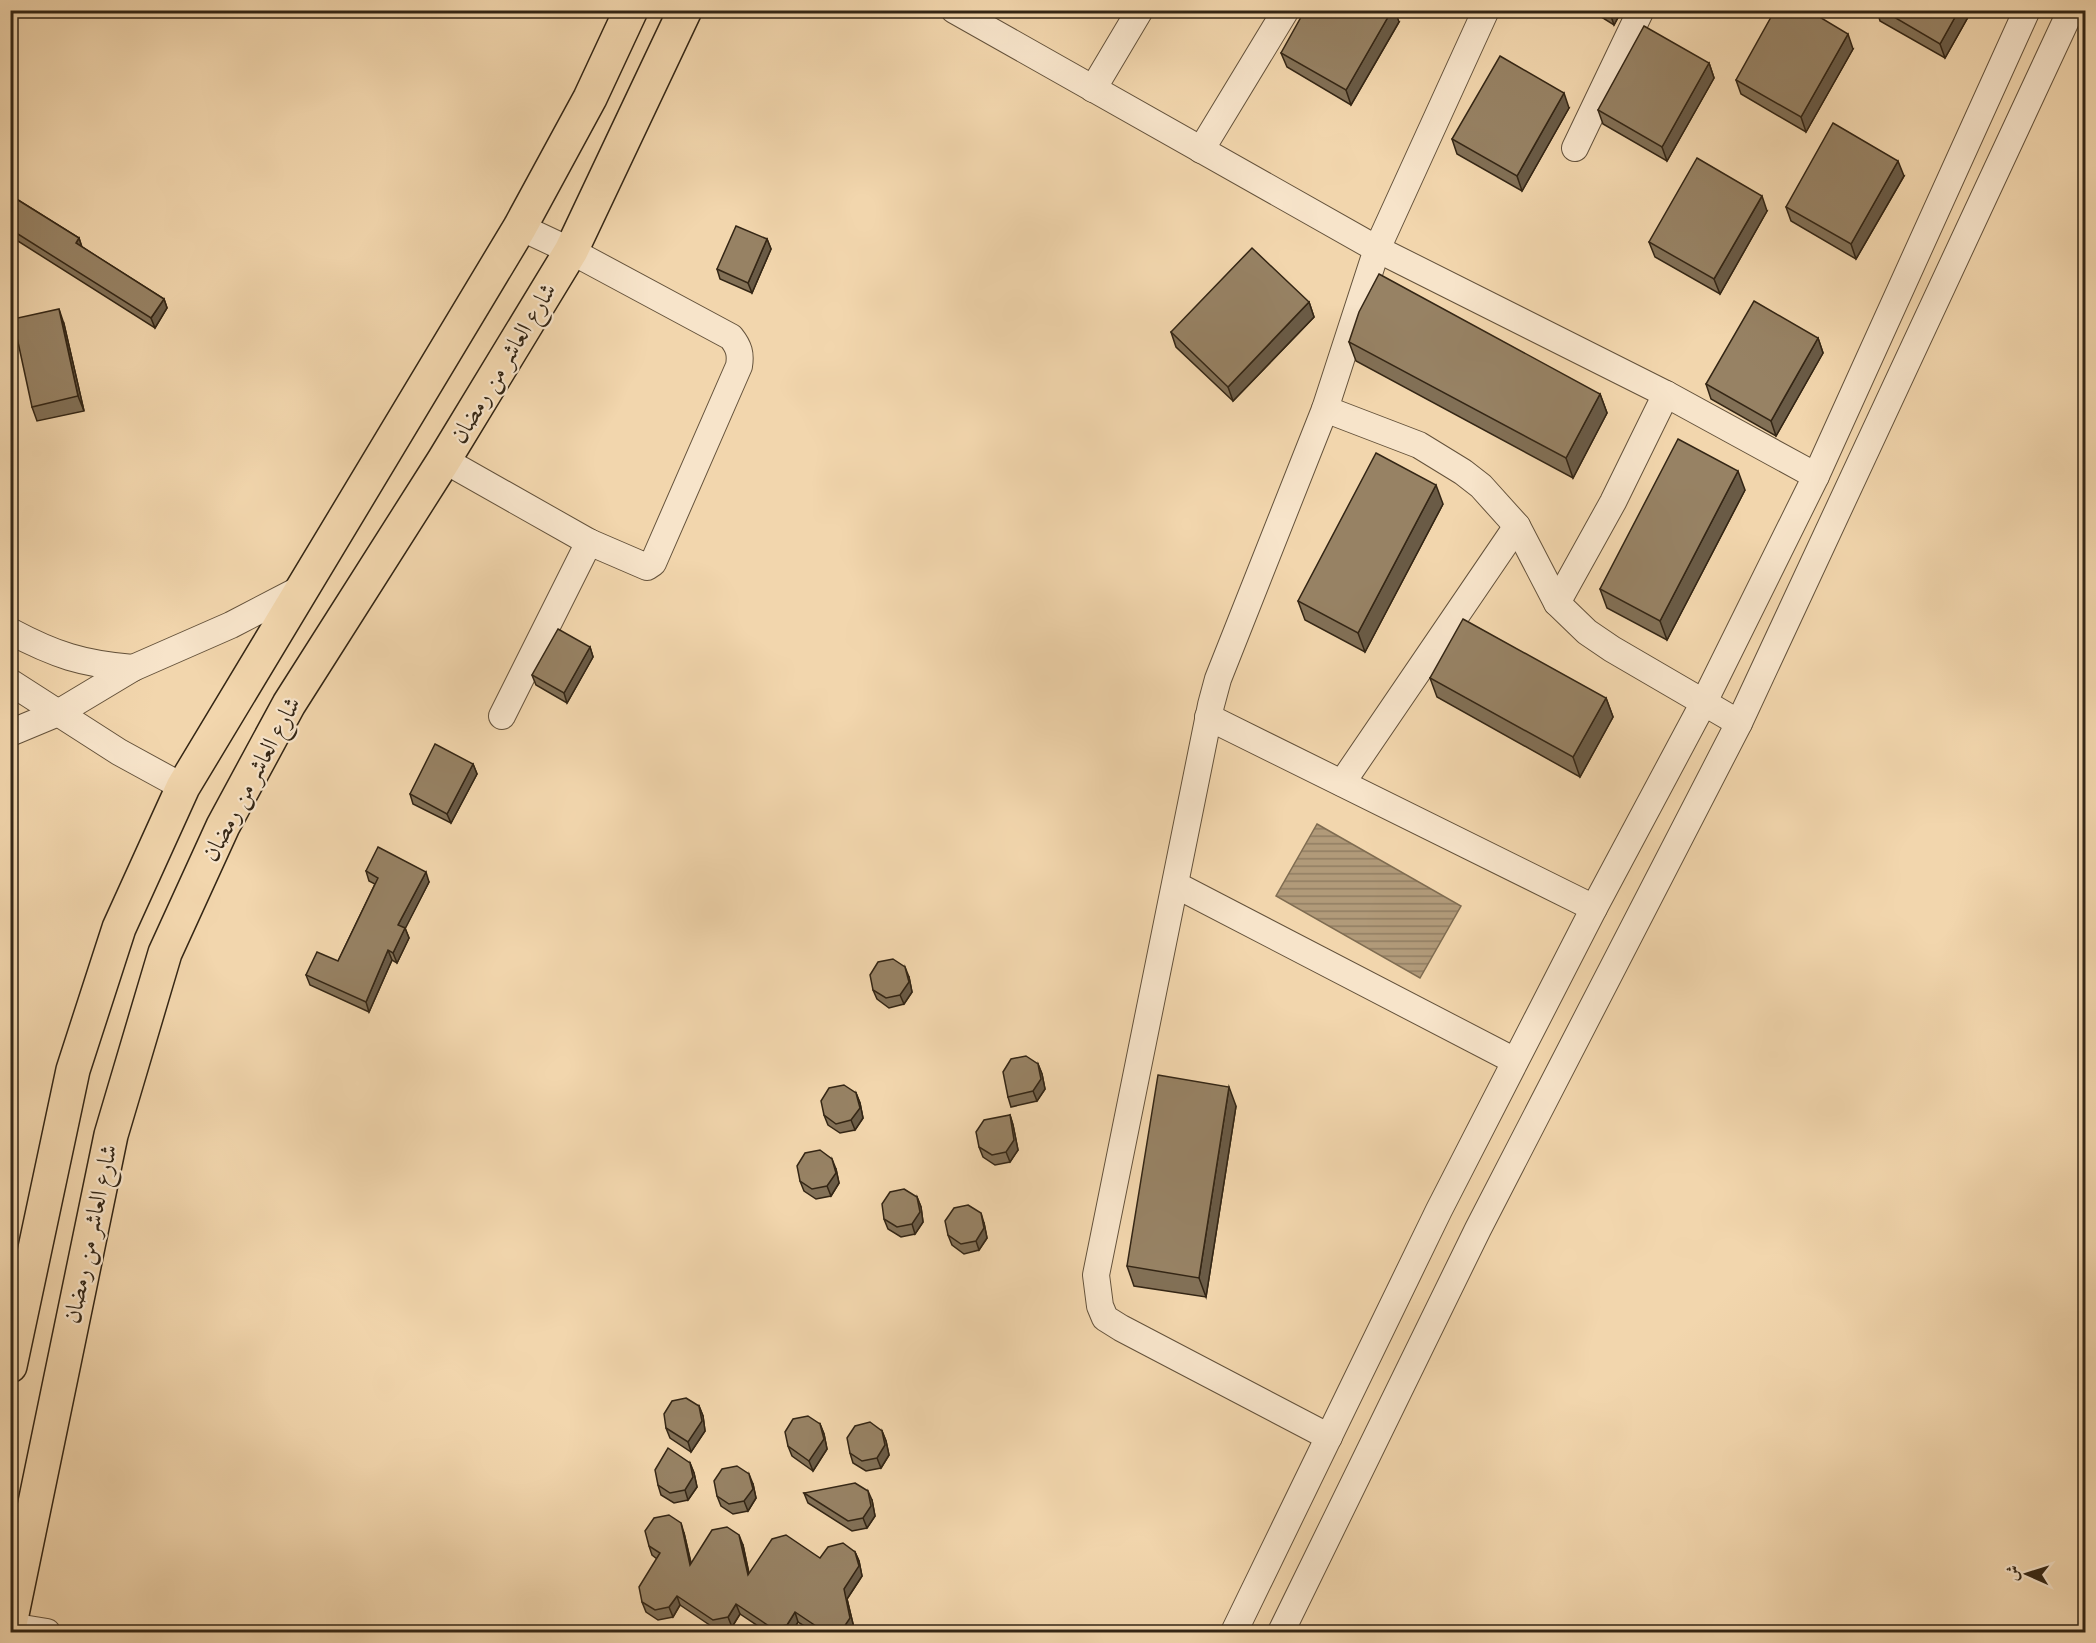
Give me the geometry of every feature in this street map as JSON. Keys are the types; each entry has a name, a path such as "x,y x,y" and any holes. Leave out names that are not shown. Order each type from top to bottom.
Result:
{"main road":[{"name":"شارع العاشر من رمضان","path":"10,1366 73,1070 119,928 183,787 520,227 590,98 631,10"},
{"name":"شارع العاشر من رمضان","path":"10,1625 111,1135 165,953 223,826 289,704 444,460 571,251 685,10"}],"street":[{"path":"954,10 1377,249 1666,394 1816,476"},
{"path":"1093,89 1140,10"},
{"path":"1201,150 1286,10"},
{"path":"1329,1437 1105,1318 1100,1306 1096,1275 1208,717 1218,679 1325,410 1377,249 1486,10"},
{"path":"1575,148 1641,10"},
{"path":"1234,1632 1439,1210 1594,908 1704,702 1816,476 2027,10"},
{"path":"1281,1632 1478,1229 1739,723 2071,10"},
{"path":"444,460 589,542 647,567 653,563 739,366 741,357 738,345 731,337 571,251 520,227"},
{"path":"1557,603 1613,502 1666,394"},
{"path":"1325,410 1419,445 1446,460 1481,486 1517,526 1557,603 1587,632 1739,723"},
{"path":"1342,783 1517,526"},
{"path":"502,716 589,542"},
{"path":"10,733 58,713 133,668 231,625 303,587"},
{"path":"10,631 56,654 104,666 133,668"},
{"path":"10,682 119,752 183,787"},
{"path":"1208,717 1594,908"},
{"path":"1176,885 1515,1061"},
{"path":"10,1625 47,1632"}],"shaded area":[{"path":"1317,824 1461,906 1420,978 1276,896"}],"building":[{"path":"1305,10 1392,10 1346,90 1281,53"},
{"path":"1775,10 1808,10 1848,34 1801,117 1736,80"},
{"path":"1882,10 1959,10 1940,44"},
{"path":"1644,26 1709,63 1662,147 1598,110"},
{"path":"1500,56 1564,93 1517,176 1452,139"},
{"path":"1833,123 1898,161 1851,244 1786,207"},
{"path":"1697,158 1762,196 1714,279 1649,242"},
{"path":"10,195 79,238 76,243 164,299 151,318 10,229"},
{"path":"736,226 767,239 748,283 717,269"},
{"path":"1252,248 1309,302 1228,387 1171,332"},
{"path":"1379,274 1600,394 1566,458 1349,342 1359,312"},
{"path":"1754,301 1818,338 1771,421 1706,384"},
{"path":"59,309 78,396 32,407 13,319"},
{"path":"1678,439 1738,471 1660,621 1600,589"},
{"path":"1376,453 1436,485 1358,633 1298,601"},
{"path":"1463,619 1606,698 1573,757 1430,678"},
{"path":"558,629 590,647 564,693 532,675"},
{"path":"435,744 473,764 447,814 410,794"},
{"path":"378,847 426,872 398,925 405,928 393,953 388,950 366,1002 306,975 317,952 338,961 378,878 366,871"},
{"path":"893,959 905,967 909,982 900,995 886,998 873,990 870,975 878,962"},
{"path":"1026,1056 1038,1064 1041,1079 1033,1091 1008,1097 1003,1072 1011,1059"},
{"path":"1158,1075 1229,1087 1199,1278 1127,1266"},
{"path":"844,1085 856,1093 860,1108 851,1120 836,1124 824,1115 821,1101 829,1088"},
{"path":"1010,1115 1014,1140 1006,1152 992,1155 979,1147 976,1132 984,1120"},
{"path":"820,1150 832,1159 836,1173 827,1186 812,1189 800,1181 797,1166 805,1153"},
{"path":"904,1189 917,1197 920,1212 912,1224 897,1227 884,1219 882,1204 890,1192"},
{"path":"968,1205 981,1213 984,1228 976,1241 961,1244 948,1235 945,1221 954,1208"},
{"path":"686,1398 699,1406 702,1421 688,1442 666,1428 664,1414 672,1401"},
{"path":"808,1416 820,1424 824,1439 809,1461 788,1446 785,1432 793,1419"},
{"path":"870,1422 882,1431 885,1445 877,1458 862,1461 850,1453 847,1438 855,1426"},
{"path":"668,1448 690,1463 693,1477 685,1490 670,1493 658,1485 655,1470"},
{"path":"737,1466 749,1474 753,1489 744,1501 729,1504 717,1496 714,1481 722,1469"},
{"path":"855,1483 868,1491 871,1506 863,1518 848,1521 804,1493"},
{"path":"669,1515 681,1523 690,1565 712,1530 727,1527 739,1535 748,1575 772,1539 786,1535 820,1558 828,1547 843,1543 855,1552 859,1566 844,1589 850,1618 842,1630 825,1632 795,1612 787,1625 772,1628 736,1604 728,1617 713,1620 677,1596 669,1607 655,1610 642,1602 639,1587 660,1553 649,1546 645,1531 654,1518"}]}
